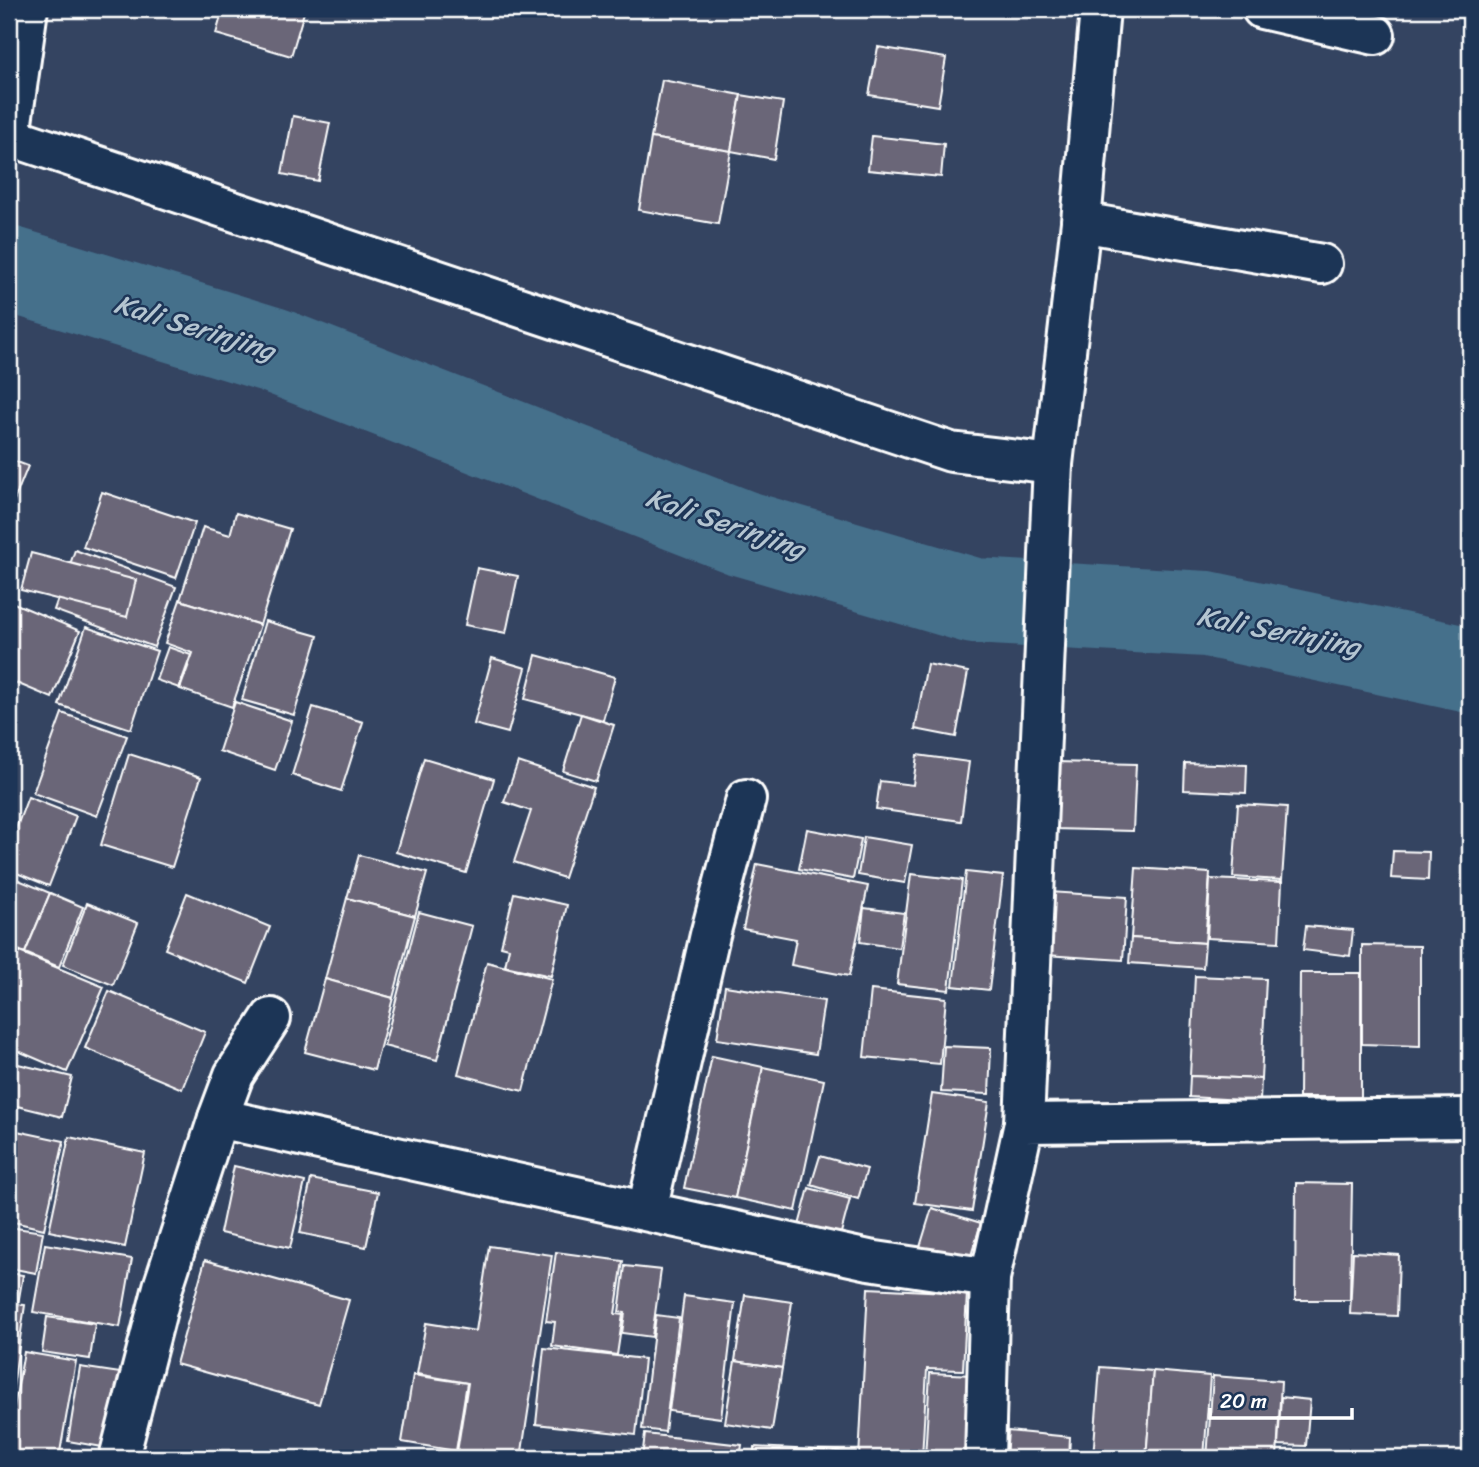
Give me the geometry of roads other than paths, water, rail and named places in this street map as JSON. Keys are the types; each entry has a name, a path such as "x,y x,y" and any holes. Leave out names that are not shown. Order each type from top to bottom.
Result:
{"street":[{"path":"28,9 10,136 951,452 1053,464"},
{"path":"985,1458 990,1278 1024,1123 1053,464 1081,222 1100,9"},
{"path":"1262,9 1375,35"},
{"path":"1081,222 1322,264"},
{"path":"647,1210 709,935 747,799"},
{"path":"119,1458 163,1287 218,1118 234,1075 271,1018"},
{"path":"218,1118 869,1260 990,1278"},
{"path":"1024,1123 1470,1118"}],"waterway":[{"name":"Kali Serinjing","path":"9,269 273,350 742,533 974,601 1207,614 1470,670"}]}
